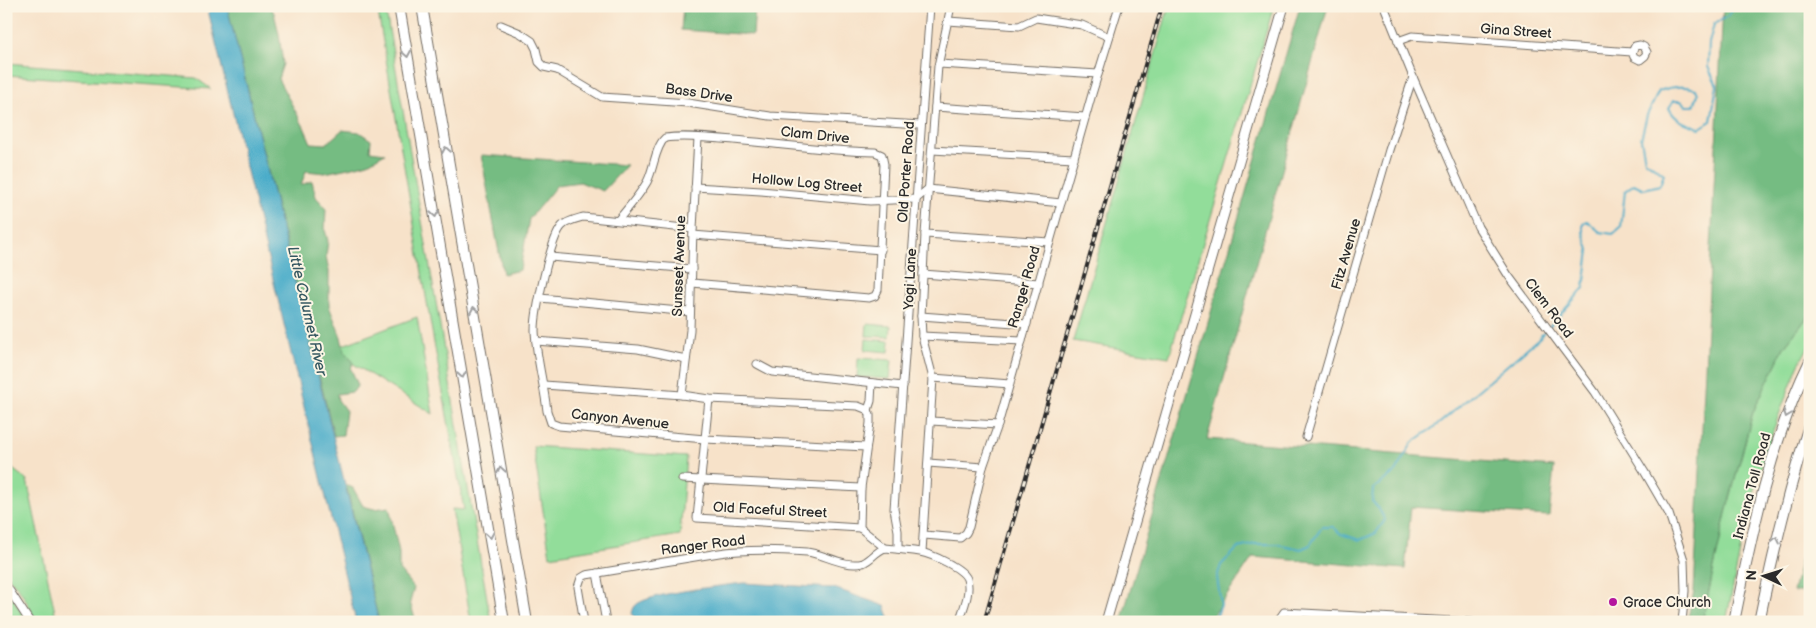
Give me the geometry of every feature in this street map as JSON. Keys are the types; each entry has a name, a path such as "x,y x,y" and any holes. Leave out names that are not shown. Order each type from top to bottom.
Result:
{"highway":[{"path":"399,6 504,622"},
{"path":"422,6 527,622"},
{"name":"Indiana Toll Road","path":"1734,622 1756,516 1770,466 1786,415 1810,361"},
{"path":"1759,622 1780,520 1810,423"}],"main road":[{"path":"1106,622 1284,6"}],"street":[{"name":"Old Porter Road","path":"898,549 898,532 894,509 930,6"},
{"name":"Yogi Lane","path":"922,552 933,378 922,336 921,316 925,234 939,64 951,6"},
{"name":"Ranger Road","path":"924,535 960,538 966,533 983,467 998,425 1085,117 1119,6"},
{"name":"Clem Road","path":"1384,6 1412,77 1478,227 1508,275 1595,392 1669,514 1684,560 1685,591 1682,622"},
{"path":"948,21 1019,26 1036,18 1082,26 1109,37"},
{"name":"Bass Drive","path":"501,25 520,33 532,42 539,62 544,67 557,70 602,97 688,103 770,116 921,125"},
{"name":"Gina Street","path":"1398,41 1412,36 1632,52"},
{"path":"939,64 1098,74"},
{"name":"Fitz Avenue","path":"1306,437 1412,77"},
{"path":"935,108 1085,117"},
{"path":"618,220 647,182 653,169 660,142 664,138 670,137 698,138"},
{"name":"Sunsset Avenue","path":"682,394 690,330 698,138"},
{"name":"Clam Drive","path":"698,138 879,153 884,157 883,200"},
{"path":"932,150 1074,158"},
{"name":"Hollow Log Street","path":"695,187 870,201 916,199"},
{"path":"916,199 928,189 1061,203"},
{"path":"692,283 869,298 876,296 881,250 883,200"},
{"name":"Canyon Avenue","path":"866,447 705,440 556,426 551,423 548,416 535,329 552,247 562,226 583,217 618,220 693,232 881,250"},
{"path":"925,234 1050,242"},
{"path":"550,257 692,269"},
{"path":"924,274 1038,283"},
{"path":"540,298 690,312"},
{"path":"921,316 1027,324"},
{"path":"922,336 1022,341"},
{"path":"536,341 638,350 686,359"},
{"path":"757,364 772,372 903,386"},
{"path":"933,378 1010,384"},
{"path":"872,383 871,401 868,410 871,419 861,488 860,528 885,548 922,552 950,565 966,578 967,593 959,622"},
{"path":"544,385 682,394 708,398 842,405 862,407 868,410"},
{"name":"Old Faceful Street","path":"708,398 702,481 697,518 860,528"},
{"path":"930,421 998,425"},
{"path":"928,463 983,467"},
{"path":"682,479 861,488"},
{"name":"Ranger Road","path":"584,622 578,587 579,581 583,576 740,550 806,552 858,564 885,548"},
{"path":"597,573 606,622"},
{"path":"6,585 30,622"},
{"path":"1277,622 1284,612 1472,622"}],"green space":[{"path":"227,6 270,6 274,13 279,34 283,64 278,79 311,143 326,144 342,130 359,132 371,140 370,151 385,153 368,163 353,167 325,173 306,171 301,185 312,181 316,197 326,208 325,230 328,241 326,256 329,271 329,306 341,337 344,351 353,362 351,369 358,385 353,392 337,394 338,400 346,411 343,435 334,436"},
{"path":"377,6 385,6 491,622 471,622 452,509 464,510"},
{"path":"683,6 755,6 753,35 681,30"},
{"path":"1169,6 1274,6 1169,357 1073,341"},
{"path":"1300,6 1328,6 1207,439 1554,467 1549,516 1411,507 1405,569 1253,557 1209,622 1121,622"},
{"path":"1723,6 1810,6 1810,314 1784,347 1753,412 1726,513 1702,622 1687,622 1694,591"},
{"path":"6,63 196,78 211,89 6,75"},
{"path":"481,155 627,165 603,191 580,182 557,185 529,219 520,270 503,274"},
{"path":"1810,314 1810,344 1798,366 1758,477 1740,551 1726,622 1702,622 1726,513 1753,412 1784,347"},
{"path":"417,317 433,414 352,363 344,351 343,345"},
{"path":"867,324 891,326 890,337 866,336"},
{"path":"866,339 890,341 889,352 865,350"},
{"path":"858,358 892,360 890,379 857,377"},
{"path":"533,446 686,457 680,535 550,556"},
{"path":"6,464 27,480 57,622 36,622 20,591 6,576"},
{"path":"346,485 353,488 363,506 374,509 389,507 399,552 399,570 414,588 410,602 416,622 379,622"},
{"path":"1810,519 1810,592 1793,592"},
{"path":"6,592 13,598 27,622 6,622 6,612 10,607 6,605"}],"water":[{"path":"207,6 227,6 379,622 356,622"},
{"path":"743,583 834,588 885,606 891,622 636,622 632,613 635,606 653,597"}],"waterway":[{"path":"1214,622 1221,605 1217,577 1221,565 1238,548 1255,544 1277,544 1301,549 1310,545 1322,527 1333,527 1341,534 1360,540 1376,533 1385,520 1372,501 1373,489 1395,472 1412,443 1441,422 1539,338 1584,288 1589,250 1583,232 1583,224 1587,221 1600,232 1613,234 1621,227 1625,191 1634,184 1644,189 1660,185 1664,174 1645,160 1641,139 1647,115 1659,91 1678,87 1696,89 1698,94 1694,106 1686,106 1681,101 1673,101 1669,108 1678,119 1695,127 1700,128 1711,121 1717,85 1708,67 1709,43 1714,24 1728,16 1735,6"}],"railway":[{"path":"984,622 1162,6"}],"place":[{"name":"Grace Church","path":"1613,602"}],"water label":[{"name":"Little Calumet River","path":"307,311"}]}
